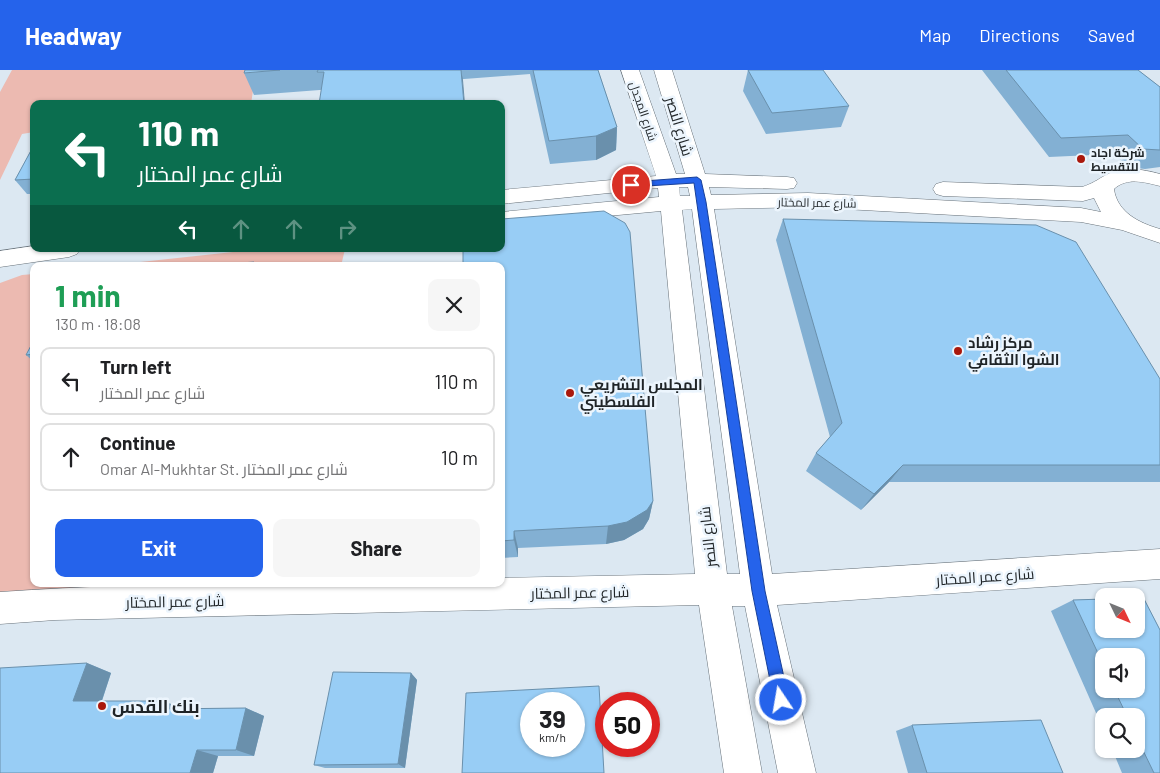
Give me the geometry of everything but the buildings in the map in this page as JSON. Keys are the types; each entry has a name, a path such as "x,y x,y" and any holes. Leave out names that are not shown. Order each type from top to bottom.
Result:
{"main road":[{"name":"شارع المجدل","path":"630,70 669,192"},
{"name":"شارع النصر","path":"663,70 700,191 758,591 797,773"},
{"name":"شارع عمر المختار","path":"505,218 669,192 1082,194 1103,188 1109,181 1119,176 1134,175 1160,180"},
{"path":"1103,188 1103,197 1108,207 1119,218 1159,236"},
{"name":"شارع عمر المختار","path":"700,191 808,200 1081,214 1132,225"},
{"path":"505,197 669,192"},
{"name":"شارع النصر","path":"669,192 713,589 743,773"},
{"path":"0,259 48,252"},
{"name":"شارع عمر المختار","path":"0,608 55,604 713,589 758,591 1160,564"}],"shaded area":[{"path":"12,70 256,70 252,100 30,100 30,133 22,134 0,180 0,92"},
{"path":"233,252 344,252 342,262 140,262"},
{"path":"30,274 30,587 185,587 0,593 0,283 22,275"}],"place":[{"name":"شركة اجاد للتقسيط","path":"1081,159"},
{"name":"مركز رشاد الشوا الثقافي","path":"958,351"},
{"name":"المجلس التشريعي الفلسطيني","path":"570,393"},
{"name":"بنك القدس","path":"102,706"}],"route":[{"path":"631,185 697,180 702,202 758,591 781,700"}]}
